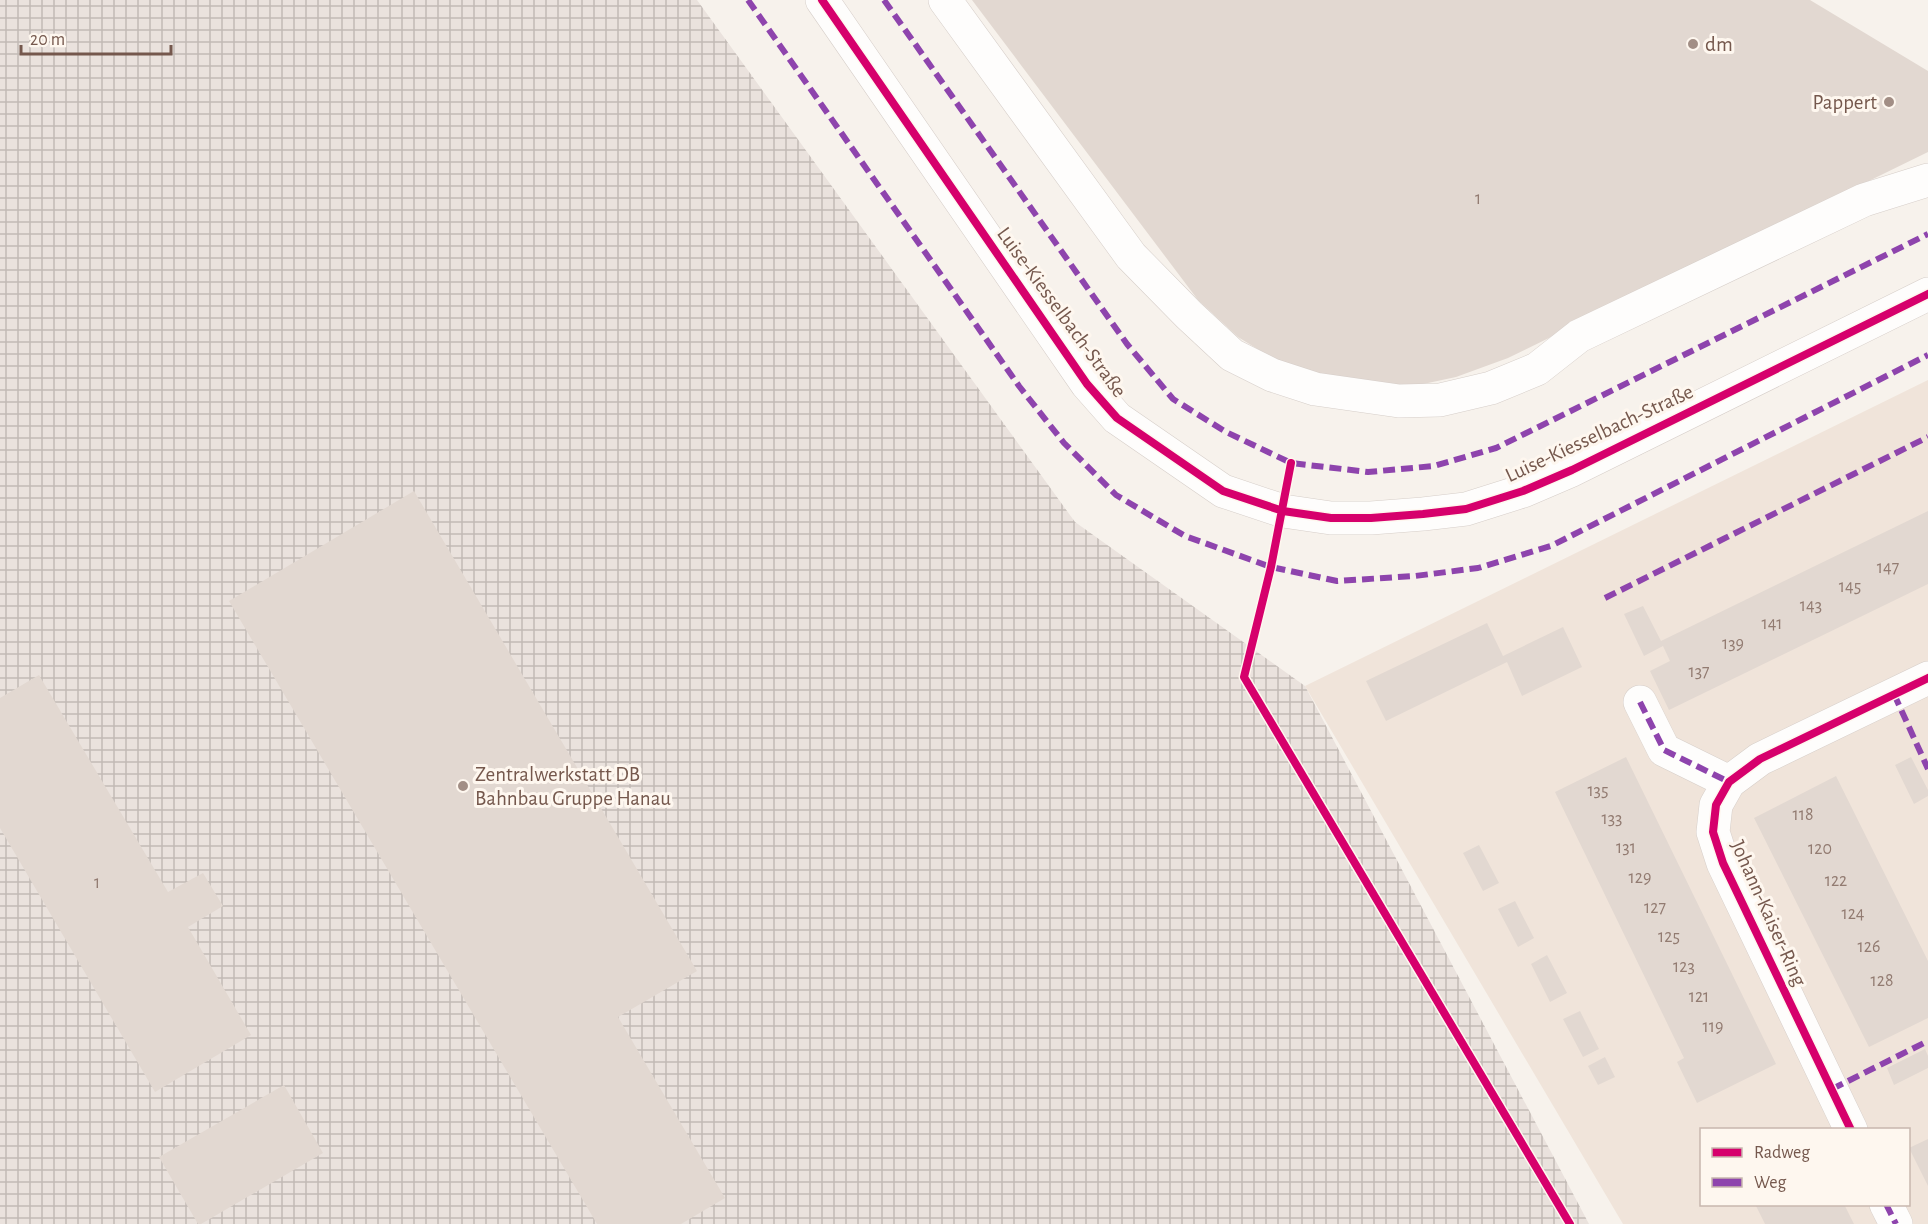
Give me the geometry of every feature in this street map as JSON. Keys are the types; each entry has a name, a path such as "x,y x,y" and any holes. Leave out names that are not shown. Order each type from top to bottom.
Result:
{"street":[{"name":"Luise-Kiesselbach-Straße","path":"822,0 1081,374 1117,418 1223,491 1283,511 1331,518 1423,514 1466,508 1523,491 1572,470 1928,294"},
{"path":"945,0 1131,256 1232,355 1272,375 1316,389 1399,401 1440,400 1491,388 1537,369 1579,336 1854,205 1928,180"},
{"name":"Johann-Kaiser-Ring","path":"1850,1128 1723,863 1713,832 1716,805 1729,782 1760,759 1928,678"},
{"path":"1640,702 1664,750 1729,782"},
{"path":"1887,1206 1896,1224"}],"shaded area":[{"path":"0,0 697,0 1075,522 1305,686 1589,1224 0,1224"},
{"path":"1928,380 1928,1224 1623,1224 1305,686"}],"building":[{"path":"972,0 1810,0 1928,71 1928,152 1508,358 1456,377 1414,386 1330,381 1280,363 1238,337 1198,300"},
{"name":"Zentralwerkstatt DB Bahnbau Gruppe Hanau","path":"414,491 697,971 618,1017 725,1198 681,1224 597,1224 229,601"},
{"path":"1928,511 1928,584 1669,710 1650,671 1670,661 1663,646 1644,656 1624,614 1643,606 1661,641"},
{"path":"1487,623 1503,656 1563,627 1582,667 1522,696 1507,662 1386,721 1366,681"},
{"path":"39,675 168,892 203,873 223,906 188,927 251,1035 155,1092 0,828 0,698"},
{"path":"1626,757 1776,1064 1697,1103 1677,1062 1684,1058 1555,792"},
{"path":"1911,757 1928,790 1928,796 1914,804 1895,765"},
{"path":"1836,776 1928,961 1928,1018 1869,1047 1754,818"},
{"path":"1479,845 1499,883 1483,891 1463,853"},
{"path":"1515,901 1534,938 1518,947 1498,909"},
{"path":"1547,955 1567,993 1550,1002 1531,964"},
{"path":"1580,1011 1599,1049 1583,1057 1563,1019"},
{"path":"1925,1049 1928,1056 1928,1068 1894,1085 1887,1068"},
{"path":"1605,1057 1615,1077 1598,1085 1588,1066"},
{"path":"284,1085 323,1153 198,1224 159,1157"},
{"path":"1928,1139 1928,1186 1910,1150 1910,1148"},
{"path":"1756,1206 1845,1206 1854,1224 1765,1224"}],"marked path":[{"path":"748,0 1019,386 1064,443 1116,495 1185,536 1271,567 1337,581 1415,576 1478,568 1551,546 1928,355"},
{"path":"884,0 1127,344 1173,399 1226,432 1291,463 1368,472 1434,466 1496,448 1928,234"},
{"path":"1605,598 1928,437"},
{"path":"1894,694 1928,769"},
{"path":"1640,702 1664,750 1729,782"},
{"path":"1832,1089 1928,1041"},
{"path":"1887,1206 1896,1224"}],"cycle path":[{"path":"822,0 1087,384 1117,418 1223,491 1283,511 1331,518 1423,514 1466,509 1523,491 1572,470 1928,294"},
{"path":"1291,463 1271,567 1244,677 1570,1224"},
{"path":"1850,1128 1723,863 1713,832 1716,805 1729,782 1760,759 1928,678"}],"place":[{"name":"dm","path":"1693,44"},
{"name":"Pappert","path":"1889,102"},
{"name":"Zentralwerkstatt DB Bahnbau Gruppe Hanau","path":"463,786"}]}
